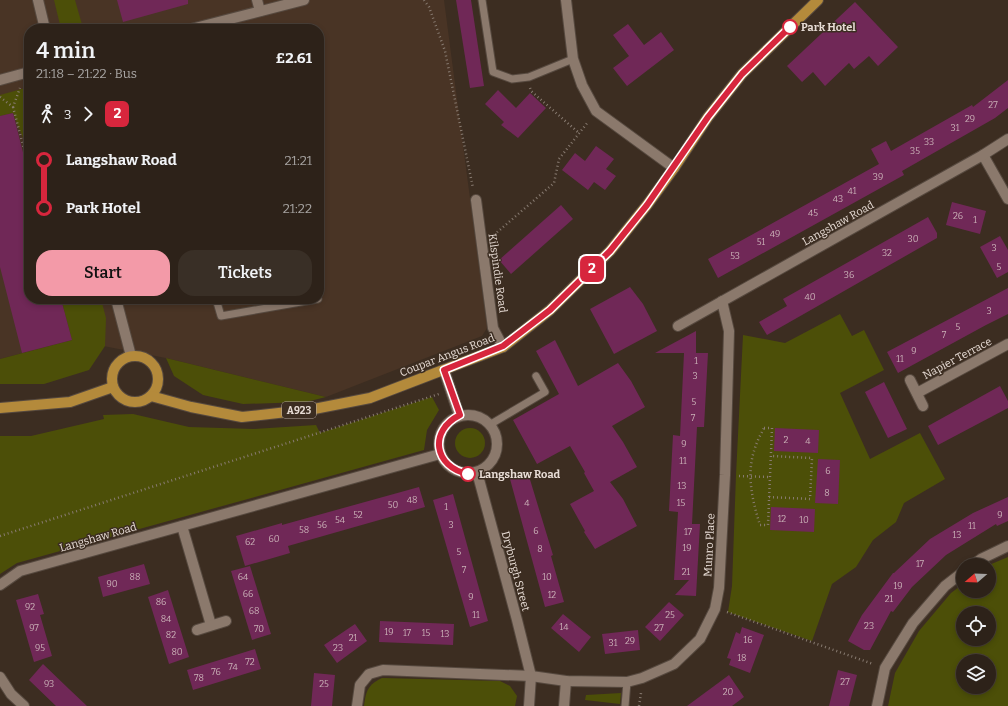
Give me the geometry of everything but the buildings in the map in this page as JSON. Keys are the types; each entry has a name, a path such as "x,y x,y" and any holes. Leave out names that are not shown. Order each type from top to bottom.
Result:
{"main road":[{"name":"Coupar Angus Road","path":"151,396 191,407 242,417 314,409 370,398 503,346 550,310 610,251 647,205 708,117 742,74 818,0"},
{"path":"131,356 146,358 152,362 156,368 158,376 156,390 145,400 130,402 117,394 113,387 113,371 117,364 124,358 131,356"},
{"path":"0,408 70,402 113,387"}],"street":[{"path":"38,0 44,24"},
{"path":"257,0 260,11"},
{"path":"210,24 304,0"},
{"path":"566,0 573,60 582,85 596,111 674,168"},
{"path":"0,80 24,74"},
{"name":"Langshaw Road","path":"678,326 983,155 1008,139"},
{"path":"983,155 1008,200"},
{"name":"Kilspindie Road","path":"476,200 493,328 503,346"},
{"name":"Munro Place","path":"531,676 566,681 627,682 642,678 674,664 700,639 715,609 719,588 725,475 729,331 722,302"},
{"path":"117,304 131,356"},
{"name":"Napier Terrace","path":"917,393 1008,344"},
{"path":"444,370 460,415"},
{"name":"Napier Terrace","path":"910,380 923,406"},
{"path":"460,415 476,415 484,419 491,424 496,433 498,442 492,461 485,468 468,474 451,468 440,454 440,436 444,427 451,420 460,415"},
{"name":"Langshaw Road","path":"0,585 20,571 440,454"},
{"name":"Dryburgh Street","path":"477,472 531,676 529,706"},
{"path":"182,526 211,625"},
{"path":"983,558 1008,546"},
{"path":"877,706 885,668 913,623 945,586 956,577"},
{"path":"197,630 226,621"},
{"path":"357,706 360,685 369,674 383,670 531,676"},
{"path":"0,677 11,694 24,706"},
{"path":"564,706 566,681"}],"lane":[{"path":"482,0 493,72 512,79 529,77 573,60"},
{"path":"217,304 221,316 289,304"},
{"path":"491,424 545,392 536,376"},
{"path":"625,706 627,682"}],"path":[{"path":"424,0 429,7 445,51 476,200"},
{"path":"13,107 20,89 17,76"},
{"path":"529,77 531,91 579,133"},
{"path":"0,97 13,107 24,144"},
{"path":"482,246 554,183 559,159 596,111"},
{"path":"0,536 452,390"},
{"path":"764,428 772,428 771,456 768,525 760,525 753,504 750,476 754,449 764,428"},
{"path":"769,497 810,499 812,458 771,456"},
{"path":"725,475 770,477"},
{"path":"715,609 728,612 812,641 885,668"}],"shaded area":[{"path":"0,0 444,0 487,328 482,336 326,397 166,358 72,340 0,359"},
{"path":"54,0 75,0 82,24 60,24"},
{"path":"24,88 24,138 13,113 0,116 0,95"},
{"path":"62,304 102,304 106,318 105,346 89,370 44,384 0,384 0,359 72,340"},
{"path":"840,314 852,336 864,330 884,370 840,393 870,459 920,433 945,479 904,503 896,522 873,540 856,567 832,584 812,641 728,612 732,586 743,335 785,343"},
{"path":"166,358 326,397 306,402 243,404 203,395 174,376"},
{"path":"432,397 439,410 427,430 424,450 17,563 0,574 0,436 31,436 104,419 103,415 133,414 189,427 254,429 316,425 320,433"},
{"path":"470,428 476,429 484,437 484,449 476,457 470,458 464,457 456,449 455,443 456,437 464,429"},
{"path":"1008,557 1008,706 888,706 895,673 919,631 951,593 956,589 956,598 996,598 996,562"},
{"path":"382,678 500,681 510,686 517,696 515,706 364,706 368,689"},
{"path":"621,693 620,704 585,700 586,695"}],"bus line":[{"name":"2","path":"468,474 451,468 440,454 440,436 444,427 451,420 460,415 444,370 503,346 550,310 610,251 647,205 708,117 742,74 790,27"}],"place":[{"name":"Park Hotel","path":"790,27"},
{"name":"Langshaw Road","path":"468,474"}]}
